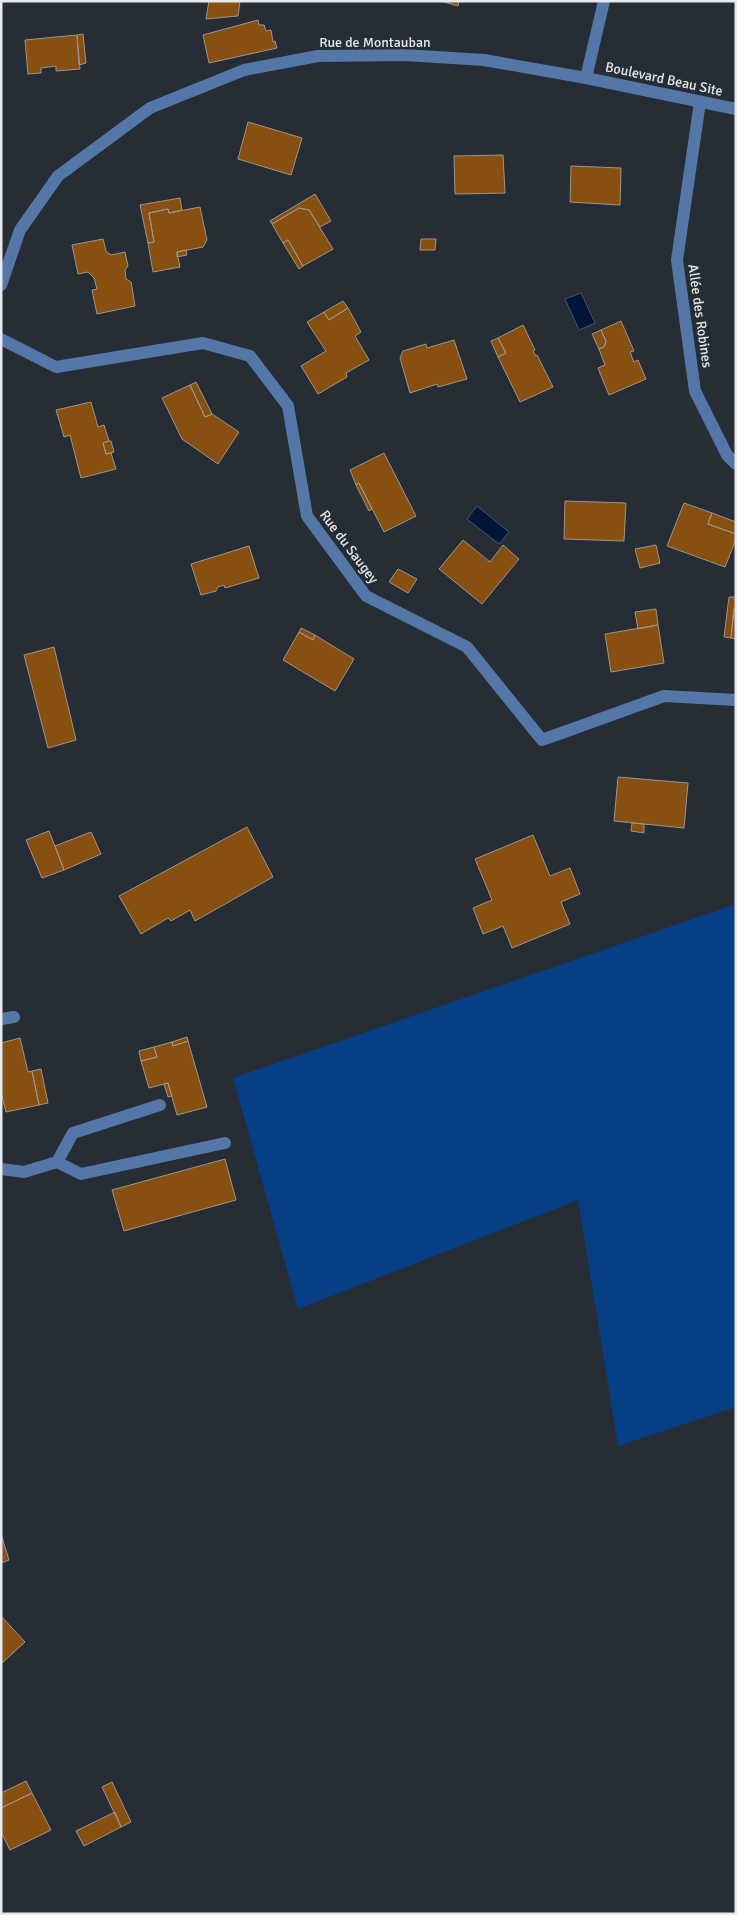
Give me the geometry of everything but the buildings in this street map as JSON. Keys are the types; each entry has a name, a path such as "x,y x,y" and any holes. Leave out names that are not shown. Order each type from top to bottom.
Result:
{"street":[{"path":"586,78 604,1"},
{"name":"Rue de Montauban","path":"1,285 20,230 58,176 150,108 244,70 318,56 405,55 484,60 586,78"},
{"name":"Boulevard Beau Site","path":"586,78 736,109"},
{"name":"Allée des Robines","path":"700,102 678,260 696,391 727,455 736,464"},
{"name":"Rue du Saugey","path":"1,339 56,367 203,343 250,356 288,406 307,516 366,596 467,647 542,740 664,696 736,700"},
{"path":"57,1162 72,1133 160,1105"},
{"path":"1,1169 24,1172 57,1162 81,1174 225,1143"}],"shaded area":[{"path":"581,293 595,323 579,330 565,299"},
{"path":"477,506 509,532 499,544 467,519"},
{"path":"736,904 736,1407 618,1446 578,1200 298,1309 233,1078"}]}
